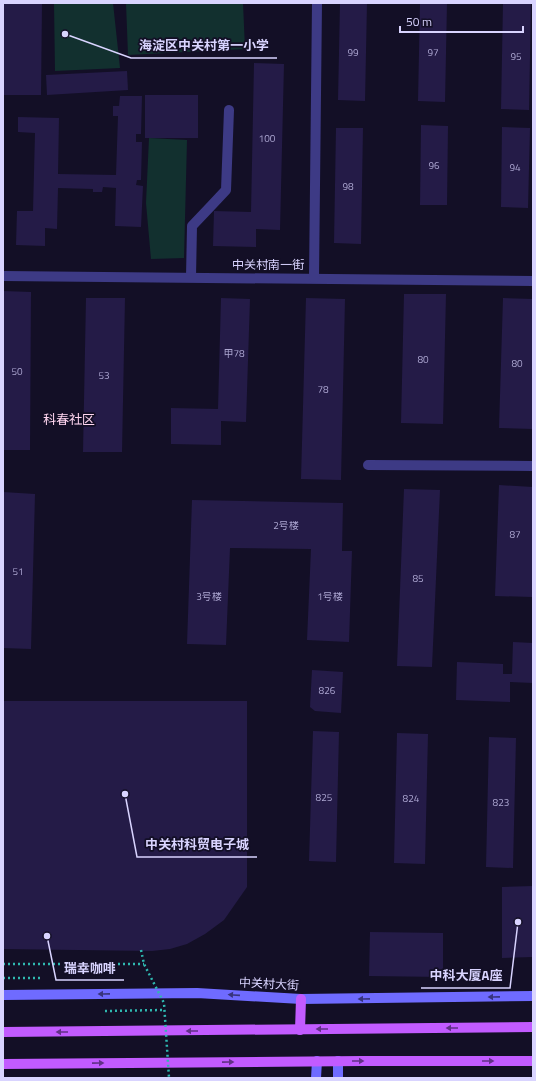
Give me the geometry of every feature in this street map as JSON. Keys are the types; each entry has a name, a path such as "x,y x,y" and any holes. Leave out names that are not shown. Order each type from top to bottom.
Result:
{"main road":[{"path":"300,1030 301,999"},
{"path":"3,1032 533,1028"},
{"path":"3,1064 317,1061 533,1061"}],"street":[{"path":"314,278 317,3"},
{"path":"191,277 192,226 226,190 229,110"},
{"name":"中关村南一街","path":"3,276 533,281"},
{"path":"368,466 533,466"},
{"name":"中关村大街","path":"3,995 196,993 301,999 533,996"},
{"path":"316,1078 317,1061"},
{"path":"338,1061 338,1078"}],"path":[{"path":"141,950 144,964 164,1003 169,1078"},
{"path":"3,964 144,964"},
{"path":"3,978 40,978"},
{"path":"105,1011 164,1010"}],"green space":[{"path":"54,3 113,3 120,68 55,71"},
{"path":"126,3 243,3 245,49 128,55"},
{"path":"149,138 187,140 184,258 151,259 146,203"}],"building":[{"path":"3,3 42,3 41,95 3,95"},
{"path":"340,3 367,3 365,101 338,100"},
{"path":"420,3 447,3 445,102 418,101"},
{"path":"503,3 531,3 529,110 501,109"},
{"path":"254,63 284,64 280,230 256,229 256,247 213,246 214,211 251,212"},
{"path":"127,71 128,90 47,95 46,75"},
{"path":"145,95 198,95 198,138 145,138"},
{"path":"120,96 142,96 141,134 136,134 136,142 142,142 141,180 137,180 136,185 143,186 141,227 115,226 116,188 103,187 102,192 93,192 93,189 58,188 57,229 45,228 45,246 16,245 17,211 33,211 35,133 18,132 18,117 59,118 58,174 116,175 118,116 113,116 113,106 119,106"},
{"path":"421,125 448,126 447,205 420,205"},
{"path":"502,127 530,128 528,208 501,207"},
{"path":"336,128 363,128 361,244 334,243"},
{"path":"3,291 31,292 30,450 3,450"},
{"path":"404,294 446,294 443,424 401,423"},
{"path":"86,298 125,298 122,452 83,452"},
{"path":"221,298 250,299 246,422 221,421 221,445 171,444 171,408 218,409"},
{"path":"306,298 345,299 341,480 301,479"},
{"path":"503,298 533,299 533,429 499,428"},
{"path":"499,485 533,487 532,597 495,596"},
{"path":"404,489 440,490 432,667 397,666"},
{"path":"3,492 35,494 31,649 3,648"},
{"path":"192,500 343,503 342,551 352,551 349,642 307,640 311,549 230,548 226,645 187,644"},
{"path":"513,642 533,643 533,683 510,682 510,702 456,700 457,662 503,664 503,674 512,674"},
{"path":"312,670 343,672 341,713 315,711 310,707"},
{"path":"3,701 247,701 247,887 224,920 205,934 187,944 170,949 152,951 3,949"},
{"path":"313,731 339,732 336,862 309,861"},
{"path":"397,733 428,734 425,864 394,863"},
{"path":"489,737 516,738 513,868 486,867"},
{"path":"533,886 533,957 502,958 502,887"},
{"path":"370,932 443,933 443,977 369,976"}],"place":[{"name":"海淀区中关村第一小学","path":"65,34"},
{"name":"中关村科贸电子城","path":"125,794"},
{"name":"中科大厦A座","path":"518,922"},
{"name":"瑞幸咖啡","path":"47,936"}],"district":[{"name":"科春社区","path":"69,419"}]}
